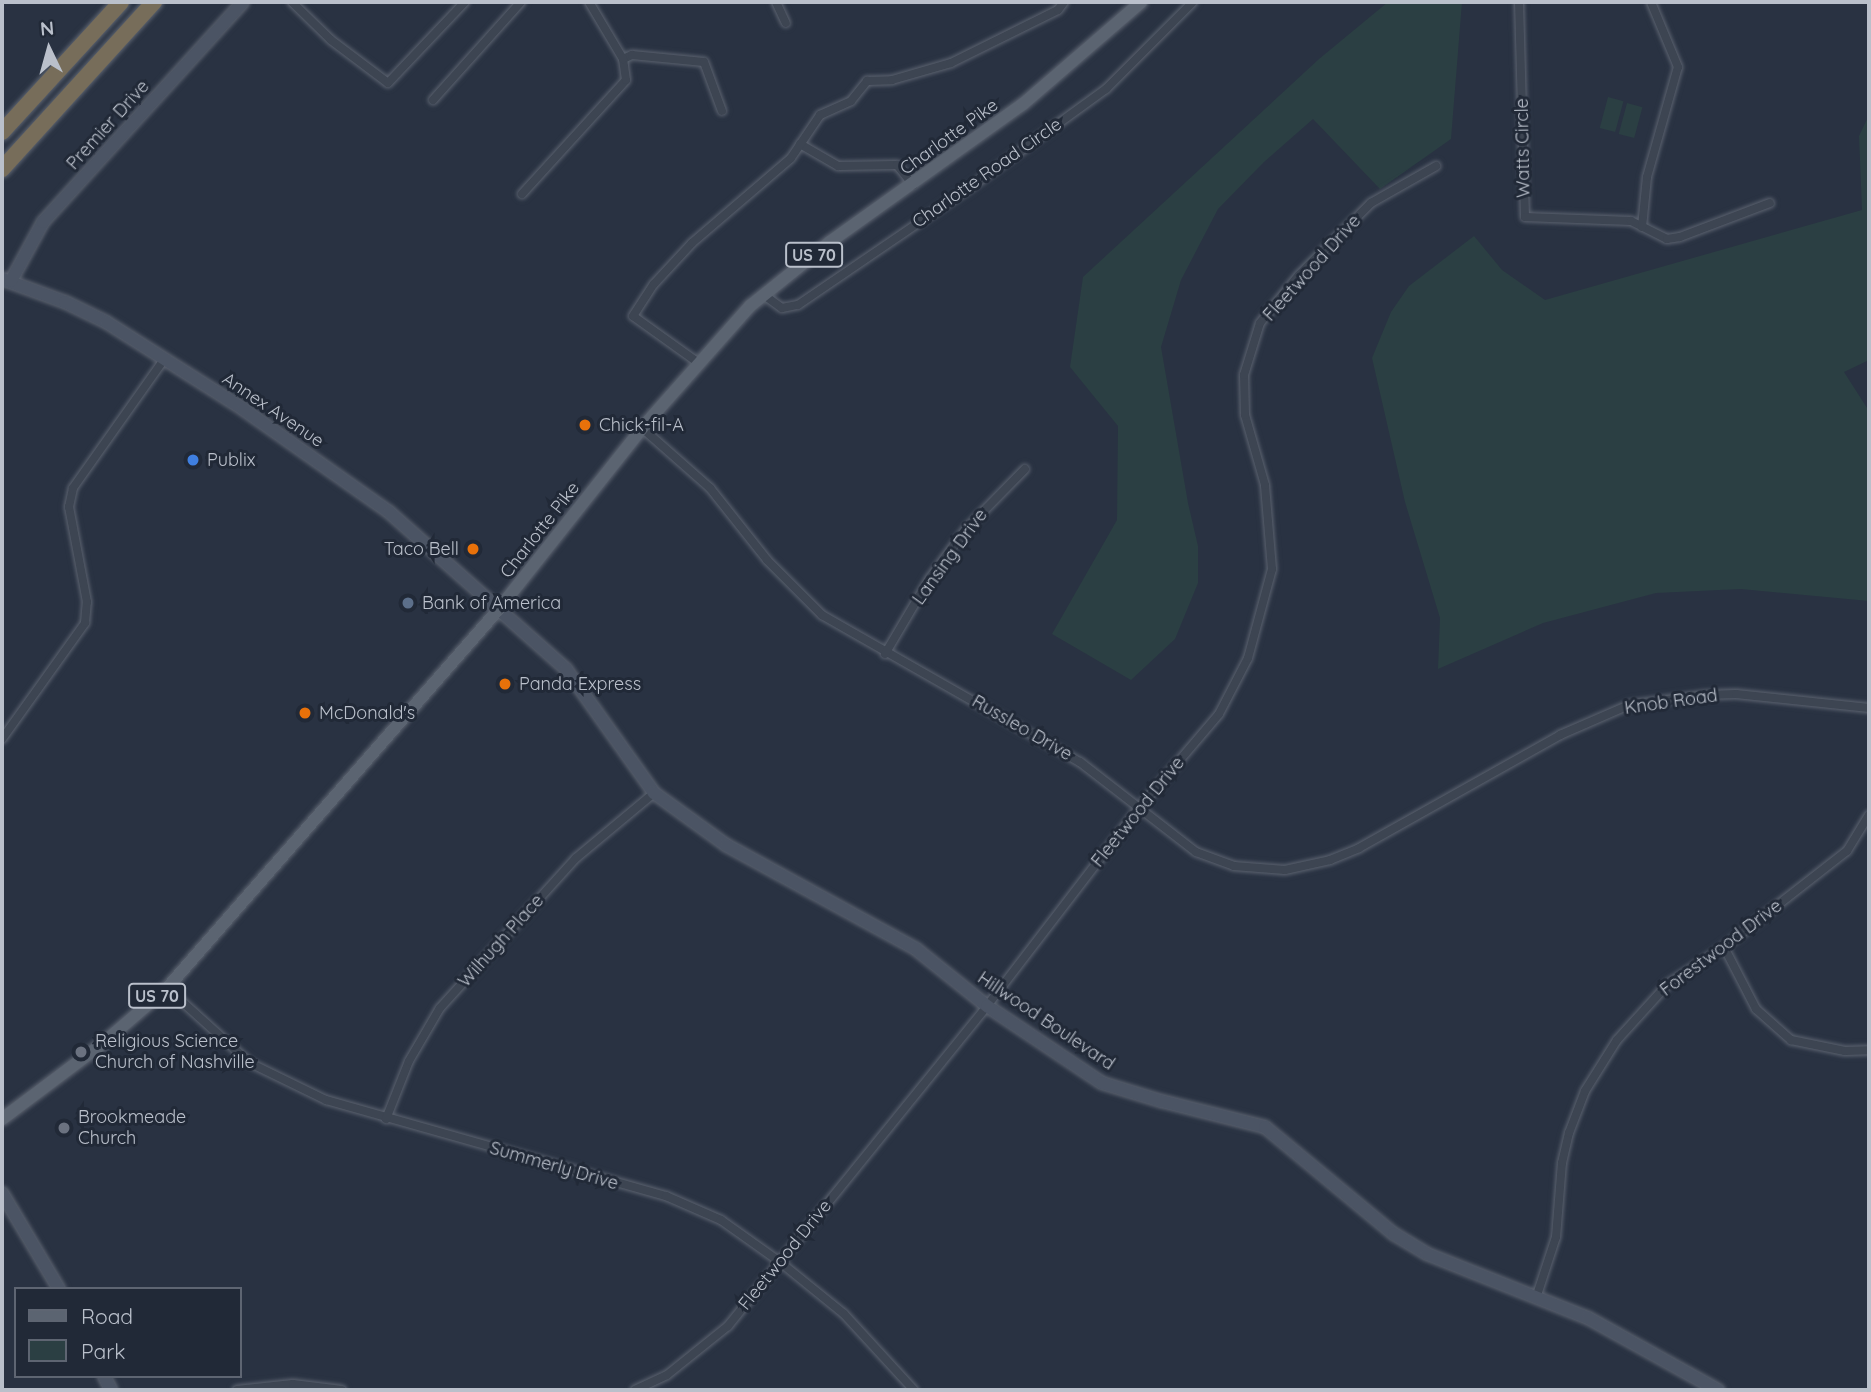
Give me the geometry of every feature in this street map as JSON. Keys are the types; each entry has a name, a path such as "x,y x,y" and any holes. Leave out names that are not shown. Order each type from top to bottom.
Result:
{"highway":[{"path":"2,132 121,2"},
{"path":"2,169 154,2"}],"main road":[{"name":"Charlotte Pike","path":"2,1119 102,1044 167,988 498,610 642,428 764,295 830,242 1023,104 1141,2"}],"street":[{"name":"Premier Drive","path":"6,280 43,222 243,2"},
{"path":"292,2 331,40 388,83 465,2"},
{"path":"433,100 521,2"},
{"path":"522,194 626,80 623,60 589,2"},
{"path":"776,2 786,23"},
{"path":"700,363 633,316 654,284 692,243 791,158 820,115 851,101 867,81 892,80 951,63 1058,10 1064,2"},
{"name":"Charlotte Road Circle","path":"764,295 782,308 798,304 939,208 1106,89 1193,2"},
{"name":"Watts Circle","path":"1520,2 1525,217 1631,221 1667,239 1680,237 1770,204"},
{"path":"1642,227 1647,177 1678,67 1651,2"},
{"path":"623,60 632,55 704,62 722,111"},
{"path":"800,145 838,166 897,165 913,185"},
{"name":"Fleetwood Drive","path":"635,1390 667,1375 728,1326 987,1006 1139,808 1219,713 1248,658 1272,569 1265,485 1245,415 1244,375 1260,323 1299,275 1371,204 1436,166"},
{"name":"Annex Avenue","path":"6,280 75,307 165,358 243,409 389,512 498,610"},
{"path":"2,739 85,623 87,602 69,507 73,488 165,358"},
{"name":"Russleo Drive","path":"642,428 710,488 797,592 822,615 885,654 959,691 1080,761 1196,852 1234,866 1285,870 1309,867 1359,848 1451,794"},
{"name":"Lansing Drive","path":"885,654 930,578 966,529 1025,469"},
{"name":"Hillwood Boulevard","path":"498,610 566,669 654,793 726,845 916,949 987,1006 1102,1083 1265,1127 1404,1241 1472,1274 1537,1295 1625,1336 1718,1390"},
{"name":"Knob Road","path":"1451,794 1560,734 1629,705 1736,694 1869,708"},
{"name":"Wilhugh Place","path":"386,1119 409,1061 440,1009 576,858 654,793"},
{"name":"Forestwood Drive","path":"1537,1295 1556,1237 1562,1163 1569,1133 1585,1091 1617,1040 1668,984 1724,947 1847,851 1869,815"},
{"path":"1724,947 1756,1009 1791,1040 1845,1051 1869,1050"},
{"name":"Summerly Drive","path":"167,988 250,1063 326,1100 666,1196 721,1220 780,1262 844,1314 914,1390"},
{"path":"2,1193 58,1287"},
{"path":"237,1390 293,1384 342,1390"}],"green space":[{"path":"1388,2 1462,2 1451,139 1380,189 1313,119 1264,162 1218,209 1181,280 1161,347 1198,546 1198,583 1175,639 1131,680 1052,634 1117,520 1118,426 1070,367 1083,277 1319,59"},
{"path":"1608,97 1623,101 1615,132 1600,128"},
{"path":"1627,103 1642,107 1634,138 1619,134"},
{"path":"1869,115 1869,360 1844,372 1869,411 1869,601 1741,589 1656,593 1543,623 1438,669 1440,618 1405,502 1372,358 1391,312 1409,286 1474,236 1502,270 1545,300 1862,210 1859,136"}],"place":[{"name":"Chick-fil-A","path":"585,425"},
{"name":"Publix","path":"193,460"},
{"name":"Taco Bell","path":"473,549"},
{"name":"Bank of America","path":"408,603"},
{"name":"Panda Express","path":"505,684"},
{"name":"McDonald's","path":"305,713"},
{"name":"Religious Science Church of Nashville","path":"81,1052"},
{"name":"Brookmeade Church","path":"64,1128"}]}
